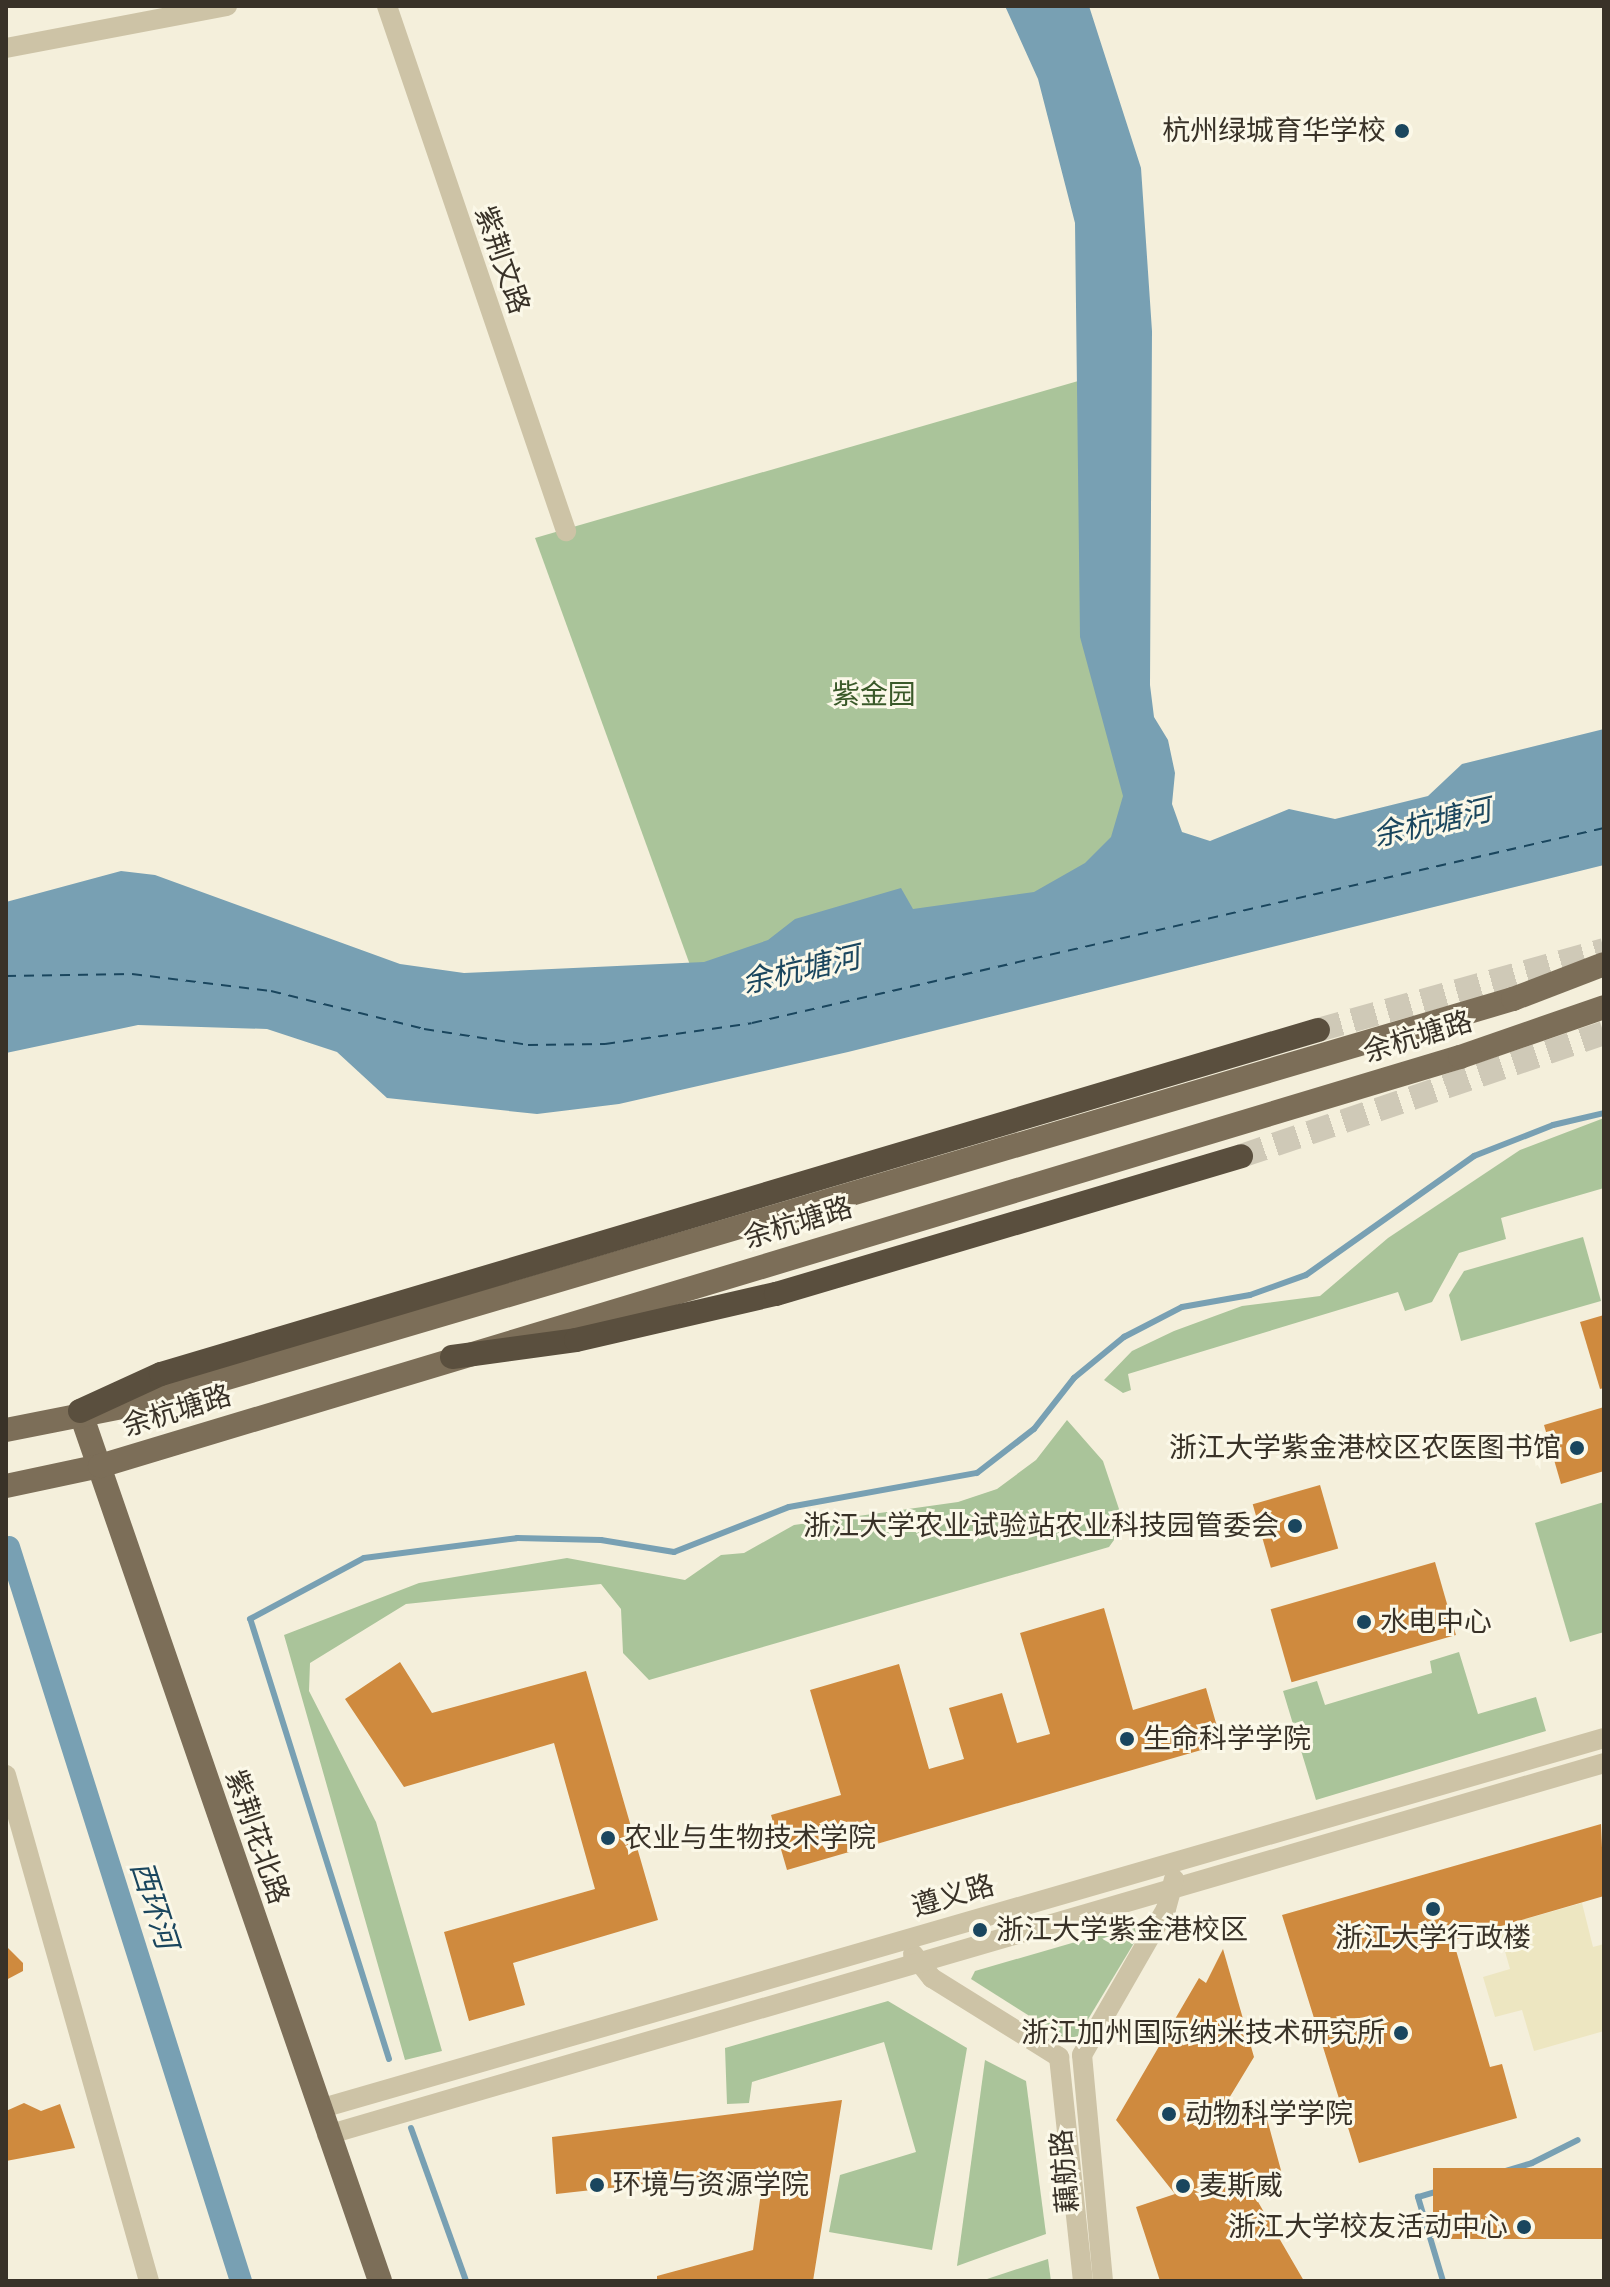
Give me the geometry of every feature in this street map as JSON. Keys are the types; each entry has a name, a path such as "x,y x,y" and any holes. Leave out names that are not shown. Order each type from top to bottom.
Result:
{"highway":[{"path":"80,1411 161,1374 1318,1030"},
{"path":"452,1357 576,1340 776,1294 1241,1156"}],"main road":[{"name":"余杭塘路","path":"6,1430 80,1411 142,1403 1513,999 1604,964"},
{"name":"余杭塘路","path":"6,1486 100,1466 452,1357 1460,1057 1604,1007"},
{"name":"紫荆花北路","path":"80,1411 327,2135 380,2281"}],"street":[{"path":"6,48 227,6"},
{"name":"紫荆文路","path":"387,6 566,531"},
{"name":"遵义路","path":"319,2109 1604,1738"},
{"name":"遵义路","path":"327,2135 1604,1763"},
{"path":"6,1775 149,2281"},
{"path":"1169,1863 1176,1886"},
{"name":"藕舫路","path":"1103,2281 1082,2055 1176,1886"},
{"path":"909,1938 916,1962"},
{"name":"藕舫路","path":"916,1962 1059,2057 1083,2281"}],"green space":[{"name":"紫金园","path":"1092,377 1135,805 1111,894 698,987 535,538"},
{"path":"1604,1118 1604,1188 1501,1218 1506,1239 1459,1253 1432,1302 1405,1311 1398,1292 1128,1374 1131,1390 1123,1393 1104,1380 1132,1351 1174,1331 1242,1306 1320,1296 1388,1238 1520,1150"},
{"path":"1583,1237 1601,1301 1461,1341 1449,1295 1464,1271"},
{"path":"1067,1420 1103,1461 1119,1509 1119,1533 1109,1547 649,1680 623,1653 621,1609 601,1584 406,1604 310,1663 309,1691 376,1822 442,2051 405,2060 284,1635 419,1583 567,1558 685,1580 721,1555 744,1553 794,1525 958,1502 997,1489 1036,1460"},
{"path":"1604,1502 1604,1632 1570,1642 1535,1523"},
{"path":"1459,1652 1478,1714 1536,1697 1546,1731 1316,1800 1283,1691 1317,1681 1325,1705 1432,1673 1430,1661"},
{"path":"1134,1925 1137,1938 1078,2036 1066,2039 971,1979 975,1971"},
{"path":"888,2001 967,2048 932,2250 829,2232 840,2175 916,2152 884,2042 752,2082 749,2103 727,2104 725,2048"},
{"path":"985,2060 1026,2081 1046,2234 957,2266"},
{"path":"1048,2259 1051,2281 981,2281"}],"shaded area":[{"path":"1582,1903 1593,1947 1604,1944 1604,2031 1534,2051 1522,2010 1495,2017 1483,1977 1510,1969 1498,1927"}],"water":[{"name":"余杭塘河","path":"1005,6 1089,6 1141,168 1152,331 1150,685 1154,717 1168,740 1175,773 1172,804 1182,832 1210,841 1289,809 1335,819 1428,796 1462,764 1604,729 1604,865 848,1052 619,1104 537,1114 387,1098 337,1052 267,1029 138,1025 6,1053 6,902 121,871 155,875 400,964 464,973 704,962 768,940 795,919 901,888 913,909 1034,892 1085,863 1111,837 1123,796 1080,637 1075,223 1038,79"}],"building":[{"name":"浙江大学紫金港校区农医图书馆","path":"1604,1315 1604,1388 1600,1389 1580,1322"},
{"name":"浙江大学紫金港校区农医图书馆","path":"1604,1407 1604,1471 1561,1484 1544,1425"},
{"name":"浙江大学农业试验站农业科技园管委会","path":"1320,1485 1338,1548 1271,1568 1253,1504"},
{"name":"水电中心","path":"1435,1562 1456,1635 1292,1682 1271,1609"},
{"name":"生命科学学院","path":"1104,1608 1133,1710 1206,1688 1222,1744 787,1870 771,1815 841,1795 810,1690 899,1664 929,1769 964,1759 949,1708 1002,1693 1017,1743 1050,1734 1020,1633"},
{"name":"农业与生物技术学院","path":"400,1662 432,1713 586,1671 658,1920 513,1963 525,2005 469,2021 444,1932 595,1889 554,1743 404,1787 345,1699"},
{"path":"1601,1824 1604,1896 1453,1940 1490,2067 1502,2064 1517,2118 1359,2163 1282,1915"},
{"path":"6,1946 23,1963 23,1971 6,1980"},
{"name":"动物科学学院","path":"1223,1949 1254,2057 1214,2123 1264,2108 1282,2174 1250,2188 1304,2281 1160,2281 1136,2207 1175,2194 1116,2120 1199,1978 1206,1983"},
{"name":"环境与资源学院","path":"842,2100 813,2281 657,2281 657,2276 753,2250 764,2171 556,2194 552,2137"},
{"path":"24,2103 41,2111 60,2104 75,2148 6,2161 6,2111"},
{"name":"浙江大学校友活动中心","path":"1433,2168 1604,2168 1604,2239 1433,2239"}],"waterway":[{"path":"389,2059 250,1619 364,1558 517,1538 601,1540 674,1552 789,1507 977,1473 1034,1429 1074,1378 1124,1337 1182,1307 1250,1295 1306,1275 1474,1156 1553,1125 1604,1113"},
{"name":"西环河","path":"9,1547 241,2281"},
{"path":"411,2128 466,2281"},
{"path":"1443,2281 1418,2197 1532,2163 1578,2140"}],"ferry route":[{"path":"6,976 132,974 271,991 424,1029 528,1045 605,1044 752,1023 1604,828"}],"tunnel":[{"path":"1318,1030 1604,950"},
{"path":"1241,1156 1604,1033"}],"place":[{"name":"杭州绿城育华学校","path":"1402,131"},
{"name":"浙江大学紫金港校区农医图书馆","path":"1577,1448"},
{"name":"浙江大学农业试验站农业科技园管委会","path":"1295,1526"},
{"name":"水电中心","path":"1364,1622"},
{"name":"生命科学学院","path":"1127,1739"},
{"name":"农业与生物技术学院","path":"608,1838"},
{"name":"浙江大学行政楼","path":"1433,1909"},
{"name":"浙江大学紫金港校区","path":"980,1930"},
{"name":"浙江加州国际纳米技术研究所","path":"1401,2033"},
{"name":"动物科学学院","path":"1169,2114"},
{"name":"环境与资源学院","path":"597,2185"},
{"name":"麦斯威","path":"1183,2186"},
{"name":"浙江大学校友活动中心","path":"1524,2227"}]}
